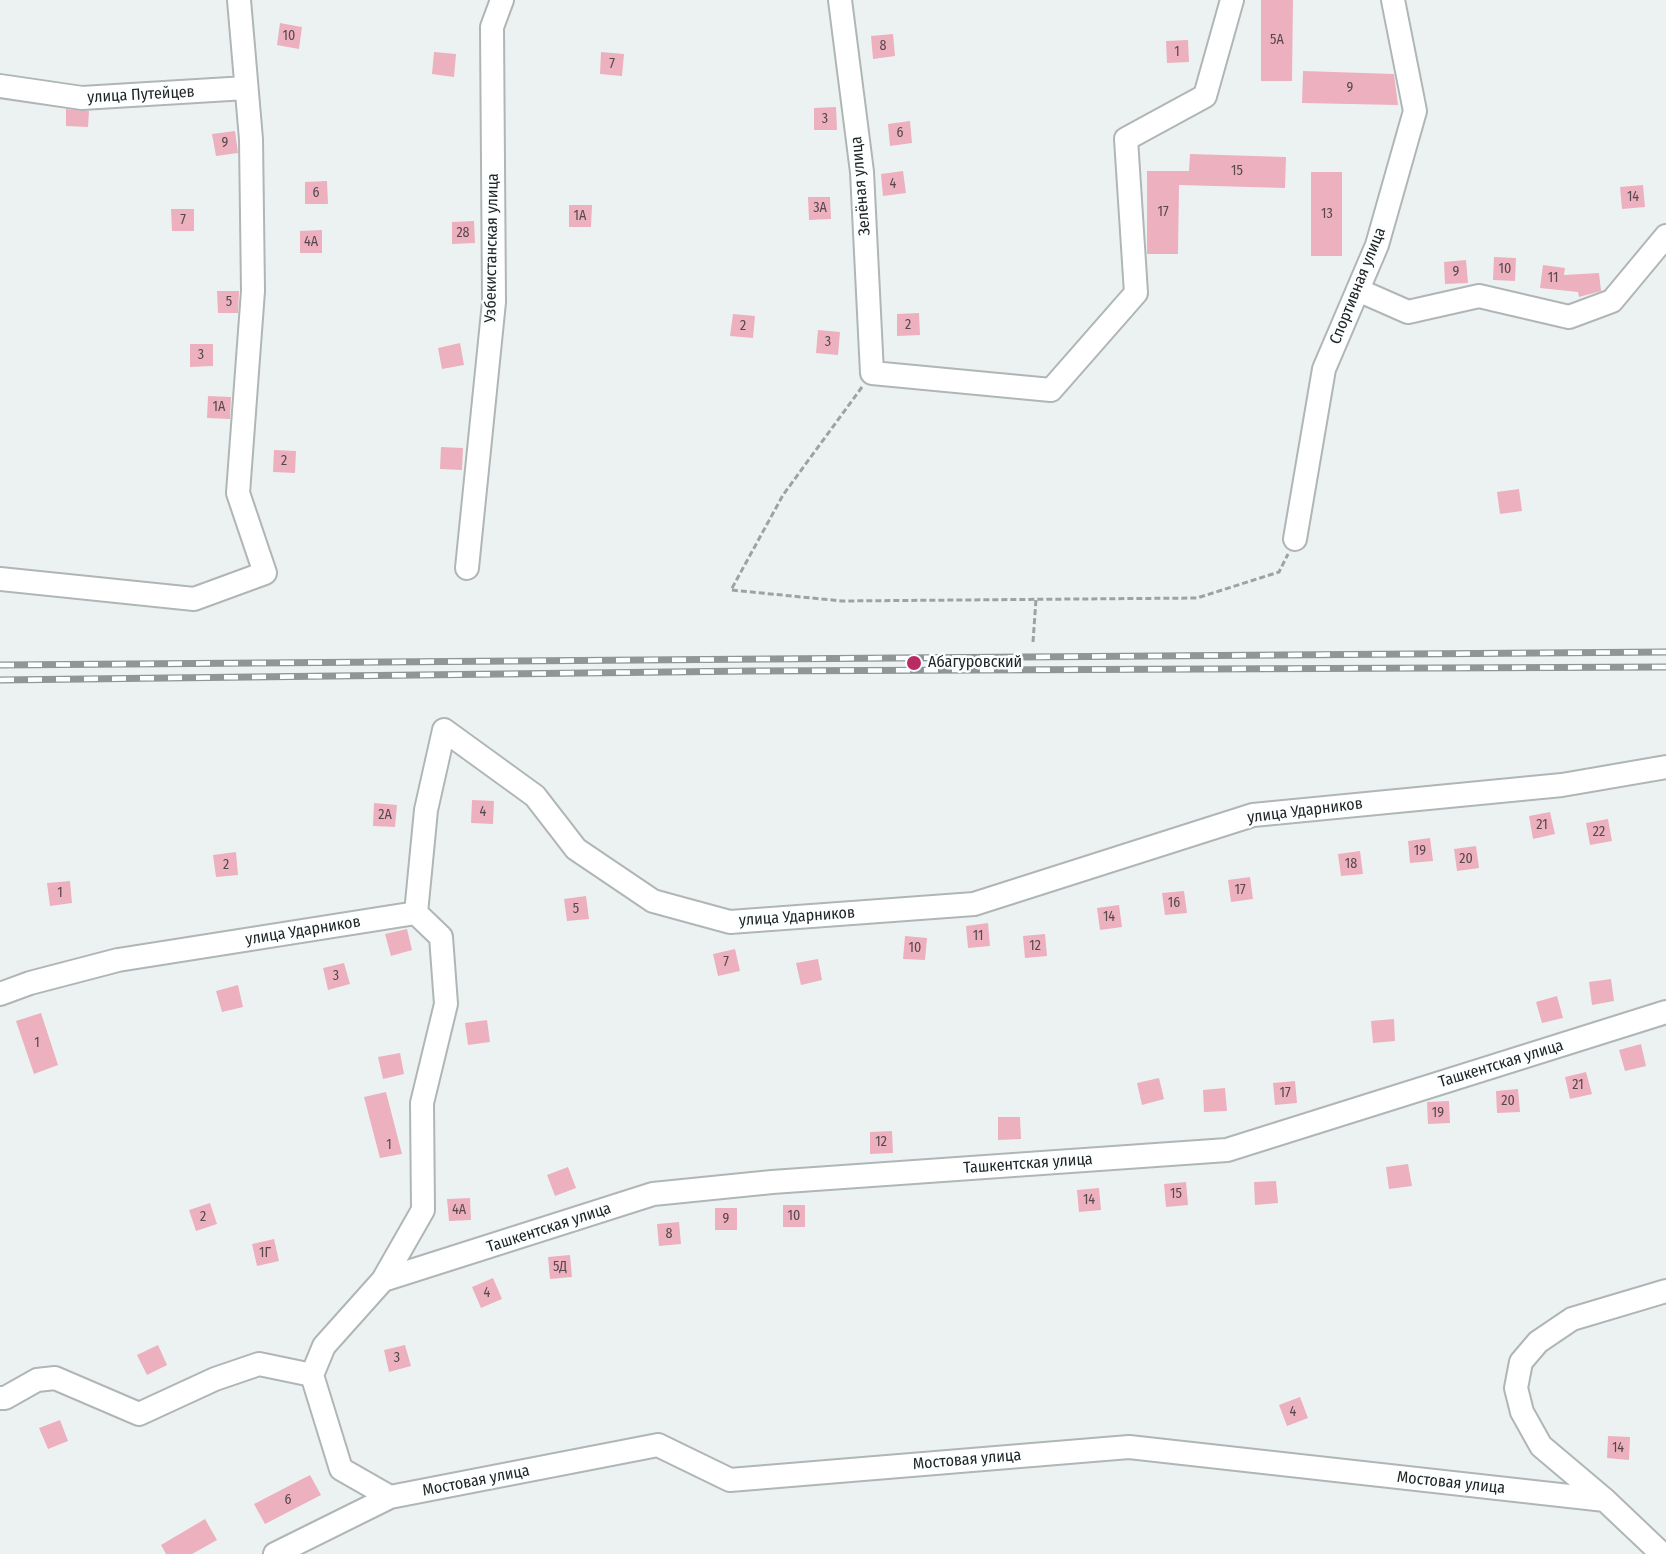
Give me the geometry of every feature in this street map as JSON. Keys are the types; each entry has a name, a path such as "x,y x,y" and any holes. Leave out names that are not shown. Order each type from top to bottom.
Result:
{"street":[{"path":"0,579 194,599 265,573 238,493 253,291 251,139 239,0"},
{"name":"Узбекистанская улица","path":"467,568 494,302 492,27 502,0"},
{"name":"Зелёная улица","path":"840,0 862,171 872,373"},
{"path":"872,373 1051,390 1136,293 1125,139 1205,96 1232,0"},
{"name":"Спортивная улица","path":"1295,539 1324,369 1377,245 1415,111 1393,0"},
{"name":"улица Путейцев","path":"0,86 82,99 246,88"},
{"path":"1358,290 1408,312 1479,296 1569,317 1612,301 1666,236"},
{"name":"улица Ударников","path":"0,994 30,983 118,960 416,913 426,810 444,730 535,796 576,849 652,901 730,922 974,904 1253,815 1562,785 1666,767"},
{"path":"390,1497 341,1469 312,1375 324,1346 383,1280 423,1210 422,1103 446,1004 441,937 416,913"},
{"name":"Ташкентская улица","path":"383,1280 653,1194 772,1182 1227,1150 1666,1012"},
{"path":"1662,1554 1605,1500 1541,1446 1522,1412 1516,1388 1521,1362 1538,1342 1572,1319 1666,1291"},
{"path":"0,1398 5,1398 37,1380 55,1378 139,1414 215,1379 259,1364 312,1375"},
{"name":"Мостовая улица","path":"275,1554 390,1497 658,1445 730,1480 1129,1447 1605,1500"}],"path":[{"path":"872,373 783,495 731,590 842,601 1197,598 1279,572 1295,539"},
{"path":"1033,642 1036,599"}],"building":[{"path":"1261,0 1293,0 1292,81 1261,81"},
{"path":"280,23 302,27 299,49 277,45"},
{"path":"893,34 895,56 873,59 871,36"},
{"path":"1188,40 1189,62 1167,63 1166,41"},
{"path":"434,52 456,54 454,77 432,74"},
{"path":"601,52 624,54 622,76 600,74"},
{"path":"1303,71 1394,74 1398,105 1302,103"},
{"path":"836,107 837,130 814,130 814,108"},
{"path":"66,109 89,111 88,127 66,126"},
{"path":"910,121 912,143 890,146 888,124"},
{"path":"235,131 238,153 216,156 212,134"},
{"path":"1190,154 1286,157 1285,188 1179,185 1178,254 1147,254 1147,171 1189,171"},
{"path":"903,171 906,193 883,196 881,174"},
{"path":"1311,172 1342,172 1342,256 1311,256"},
{"path":"327,181 328,204 305,204 305,182"},
{"path":"1643,185 1645,207 1622,209 1620,187"},
{"path":"808,197 830,197 831,219 809,220"},
{"path":"569,205 592,205 591,227 569,227"},
{"path":"171,209 194,209 194,231 172,231"},
{"path":"474,221 475,243 452,244 452,222"},
{"path":"322,230 322,253 300,253 300,231"},
{"path":"1494,257 1516,258 1515,281 1493,280"},
{"path":"1466,260 1468,283 1445,284 1444,262"},
{"path":"1543,265 1565,268 1564,275 1599,273 1601,291 1579,297 1578,292 1540,288"},
{"path":"217,291 239,291 238,313 218,313"},
{"path":"919,313 920,335 897,336 897,314"},
{"path":"733,314 755,316 753,338 730,336"},
{"path":"818,330 840,332 838,355 816,353"},
{"path":"460,343 464,365 442,369 438,348"},
{"path":"190,344 213,344 213,366 190,367"},
{"path":"208,396 231,397 230,419 207,418"},
{"path":"441,447 463,448 462,470 440,469"},
{"path":"274,450 296,451 295,473 273,472"},
{"path":"1519,489 1522,511 1500,514 1497,492"},
{"path":"472,800 494,801 493,824 471,823"},
{"path":"374,803 397,805 395,827 373,826"},
{"path":"1550,812 1555,834 1533,839 1529,816"},
{"path":"1608,819 1612,841 1590,845 1586,823"},
{"path":"1430,838 1433,861 1410,863 1408,841"},
{"path":"1476,846 1479,868 1457,871 1454,849"},
{"path":"1360,851 1363,874 1341,876 1338,854"},
{"path":"236,852 238,875 216,877 213,855"},
{"path":"1250,877 1253,899 1231,902 1228,880"},
{"path":"70,881 72,903 50,906 47,883"},
{"path":"1184,891 1187,913 1165,915 1162,893"},
{"path":"586,896 589,919 567,921 564,899"},
{"path":"1119,905 1122,927 1100,930 1097,908"},
{"path":"988,923 990,946 968,948 966,926"},
{"path":"407,929 412,950 391,956 385,934"},
{"path":"1045,934 1047,956 1025,958 1023,936"},
{"path":"905,936 927,938 925,960 903,959"},
{"path":"735,949 740,971 718,976 713,954"},
{"path":"818,959 822,980 801,985 796,963"},
{"path":"344,963 350,984 328,990 323,968"},
{"path":"1611,979 1614,1001 1592,1005 1589,982"},
{"path":"238,985 243,1007 222,1012 216,991"},
{"path":"1557,996 1563,1018 1542,1023 1536,1002"},
{"path":"41,1013 58,1065 34,1074 16,1021"},
{"path":"1394,1019 1395,1041 1373,1043 1371,1021"},
{"path":"487,1020 490,1042 468,1045 465,1023"},
{"path":"1641,1044 1646,1066 1625,1071 1619,1050"},
{"path":"400,1053 404,1074 383,1079 378,1057"},
{"path":"1586,1072 1592,1094 1570,1099 1565,1077"},
{"path":"1159,1078 1164,1099 1142,1105 1137,1083"},
{"path":"1295,1081 1297,1103 1275,1105 1273,1083"},
{"path":"1225,1088 1227,1111 1204,1112 1203,1090"},
{"path":"1518,1089 1520,1112 1497,1113 1496,1091"},
{"path":"386,1092 402,1154 380,1158 364,1097"},
{"path":"1449,1101 1450,1123 1428,1124 1427,1102"},
{"path":"998,1117 1020,1117 1021,1139 998,1140"},
{"path":"892,1131 893,1153 870,1154 870,1132"},
{"path":"1408,1164 1412,1186 1389,1189 1386,1167"},
{"path":"568,1167 576,1188 555,1196 547,1175"},
{"path":"1276,1181 1278,1203 1255,1205 1254,1182"},
{"path":"1186,1182 1188,1205 1166,1207 1164,1184"},
{"path":"1099,1188 1101,1210 1079,1212 1077,1190"},
{"path":"470,1198 471,1220 449,1221 447,1199"},
{"path":"210,1203 217,1224 196,1231 189,1210"},
{"path":"783,1205 805,1205 805,1227 783,1227"},
{"path":"715,1208 737,1208 737,1230 715,1230"},
{"path":"679,1222 681,1244 659,1246 657,1224"},
{"path":"274,1239 279,1261 257,1266 252,1244"},
{"path":"570,1255 572,1277 550,1279 548,1257"},
{"path":"493,1278 502,1299 481,1308 472,1287"},
{"path":"158,1345 167,1365 147,1375 137,1355"},
{"path":"405,1345 411,1366 389,1372 384,1350"},
{"path":"1300,1397 1308,1418 1287,1426 1279,1405"},
{"path":"60,1420 68,1441 48,1449 39,1428"},
{"path":"1608,1436 1630,1437 1629,1460 1607,1458"},
{"path":"310,1475 321,1495 265,1524 254,1504"},
{"path":"205,1519 217,1540 192,1554 166,1554 161,1545"}],"railway":[{"path":"0,665 1666,652"},
{"path":"0,680 751,671 1666,667"}],"place":[{"name":"Абагуровский","path":"914,663"}]}
